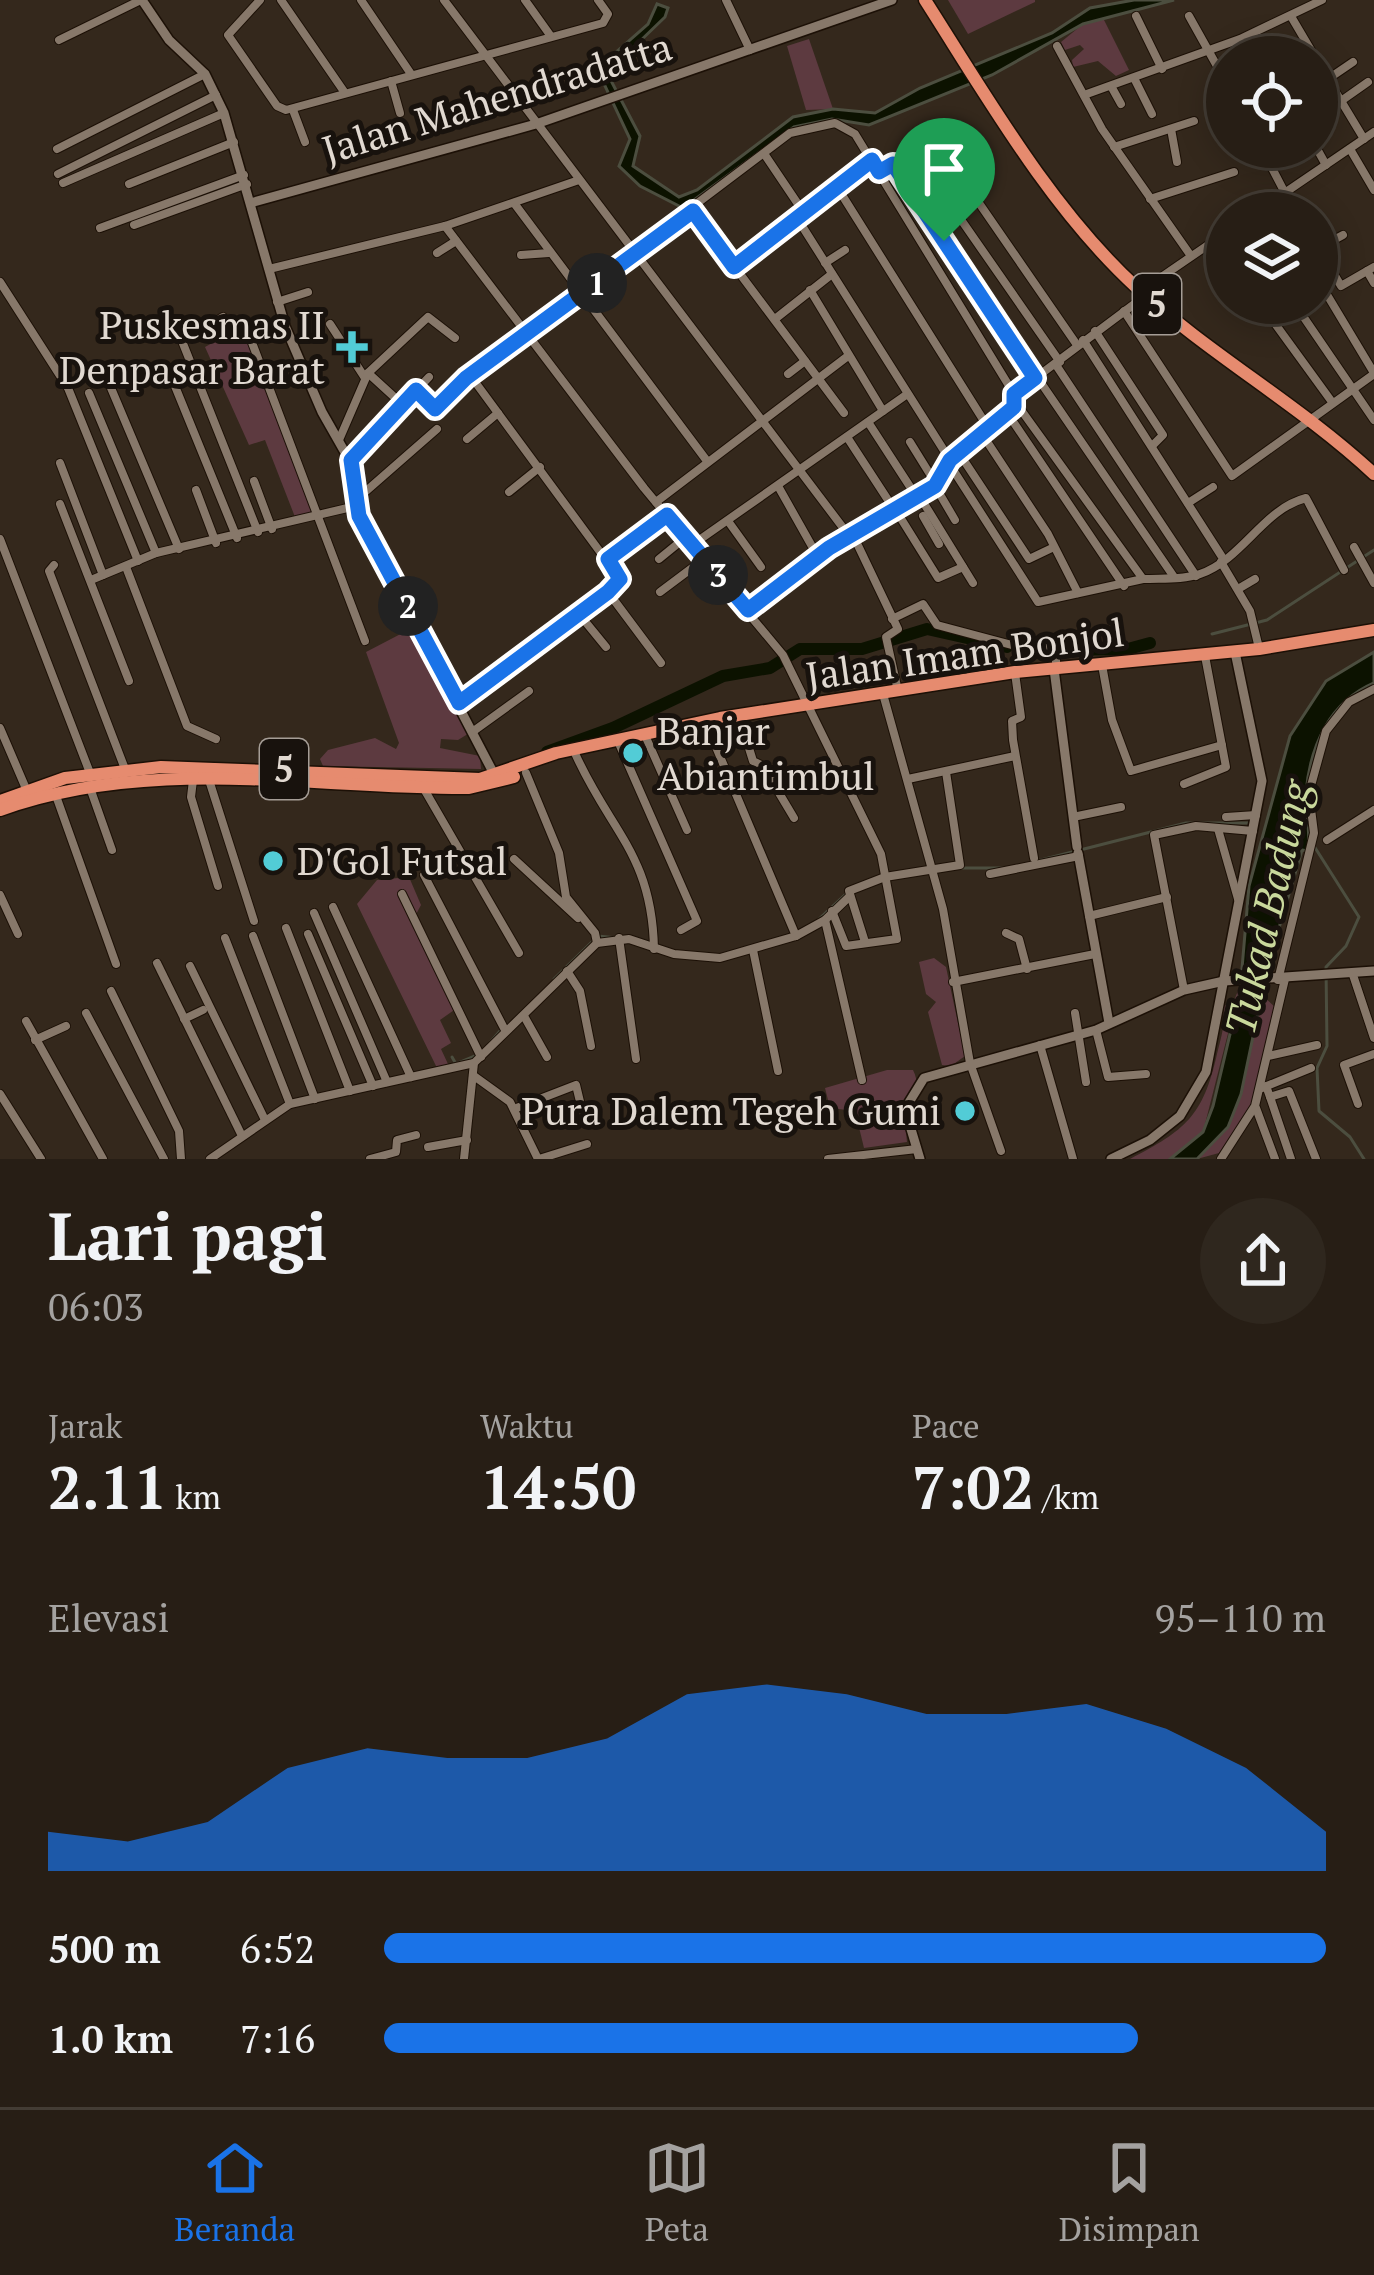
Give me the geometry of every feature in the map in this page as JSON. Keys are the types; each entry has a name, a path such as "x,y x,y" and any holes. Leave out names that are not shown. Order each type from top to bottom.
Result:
{"highway":[{"name":"5","path":"925,0 1069,210 1143,293 1374,474"},
{"name":"Jalan Imam Bonjol","path":"0,810 89,778 423,788 643,731 1015,672 1235,652 1374,630"},
{"name":"Jalan Imam Bonjol","path":"0,800 125,770 284,769 469,780 493,769 526,773 571,752"}],"main road":[{"path":"142,0 165,35 205,74 216,95 254,202 277,302 338,442 351,460 356,503 493,769"},
{"name":"Jalan Mahendradatta","path":"254,202 536,124 892,0"},
{"path":"1111,1159 1150,1140 1192,1102 1206,1072 1229,981 1262,769 1235,652"},
{"path":"1055,669 1078,852 1109,1023"},
{"path":"918,1154 905,1109 914,1086 970,1064 1096,1030 1184,990 1229,981 1374,970"}],"street":[{"path":"59,40 142,0"},
{"path":"260,0 228,35 277,106 293,110 608,21 598,0"},
{"path":"280,0 345,94"},
{"path":"361,0 411,74"},
{"path":"444,0 851,536 898,630 887,639 891,692 908,779 933,873 970,1064 1001,1151"},
{"path":"525,0 550,35"},
{"path":"726,0 750,51"},
{"path":"1246,36 1322,0"},
{"path":"1136,16 1162,69"},
{"path":"1189,16 1206,47"},
{"path":"1292,18 1303,36"},
{"path":"1057,46 1114,147 1191,256"},
{"path":"1084,95 1206,52"},
{"path":"1338,72 1353,62"},
{"path":"57,148 205,74"},
{"path":"1134,78 1152,114"},
{"path":"391,81 400,113"},
{"path":"1341,101 1368,82"},
{"path":"1112,86 1120,104"},
{"path":"216,95 61,179 120,159 224,113"},
{"path":"1338,96 1364,139"},
{"path":"293,110 305,142"},
{"path":"1114,147 1194,121"},
{"path":"416,390 435,409 470,375 637,254 728,178 798,129 835,123 855,134 1015,399 1143,579"},
{"path":"1171,129 1177,162"},
{"path":"1338,157 1374,132"},
{"path":"120,159 128,179 236,141"},
{"path":"879,172 933,141 939,145 1188,502 1254,622 1259,649"},
{"path":"1350,149 1374,190"},
{"path":"914,151 1196,576"},
{"path":"765,154 825,263 1035,600 1050,602 1143,579 1196,576 1222,561 1276,510 1306,498 1344,570"},
{"path":"734,267 872,160"},
{"path":"893,164 1174,577"},
{"path":"1287,192 1322,168"},
{"path":"1150,199 1234,172"},
{"path":"134,225 247,179"},
{"path":"100,228 247,179"},
{"path":"268,268 445,226 579,179"},
{"path":"837,187 1078,593"},
{"path":"514,203 707,461"},
{"path":"693,211 844,413"},
{"path":"445,226 656,502 786,659 890,878 897,937 846,946 832,911"},
{"path":"1338,238 1343,235"},
{"path":"437,253 455,241"},
{"path":"748,610 851,536 936,485 950,462 1008,414 1036,377 1206,247"},
{"path":"825,263 845,250"},
{"path":"521,255 549,253"},
{"path":"1338,288 1371,269 1374,283"},
{"path":"775,319 832,274"},
{"path":"1338,281 1341,286"},
{"path":"0,282 68,388 138,561"},
{"path":"810,290 883,411"},
{"path":"277,302 308,292"},
{"path":"1124,311 1231,476 1374,374 1338,313"},
{"path":"338,442 367,376 431,316 454,338"},
{"path":"223,317 182,341 258,532"},
{"path":"330,324 367,376 403,405"},
{"path":"1275,324 1332,402"},
{"path":"1308,324 1374,420"},
{"path":"1095,331 1163,435 1152,446"},
{"path":"248,332 365,641"},
{"path":"656,502 848,356"},
{"path":"788,374 805,361"},
{"path":"168,369 237,538"},
{"path":"459,703 620,579 470,375"},
{"path":"351,460 429,377"},
{"path":"111,388 179,549"},
{"path":"89,393 156,553"},
{"path":"659,560 728,521 906,395"},
{"path":"467,439 498,413"},
{"path":"1008,414 1124,586"},
{"path":"868,422 919,498 939,544"},
{"path":"91,580 156,553 237,538 356,503 437,429"},
{"path":"847,436 888,500"},
{"path":"910,442 955,520"},
{"path":"959,453 1029,559 1052,548"},
{"path":"60,463 103,575"},
{"path":"508,492 540,467"},
{"path":"254,482 272,529"},
{"path":"778,486 818,558"},
{"path":"1188,502 1213,487"},
{"path":"196,490 216,543"},
{"path":"60,504 129,681"},
{"path":"895,509 938,578 963,568"},
{"path":"907,527 926,514"},
{"path":"926,514 973,583"},
{"path":"608,559 667,515"},
{"path":"728,521 761,567"},
{"path":"0,539 112,850"},
{"path":"1354,547 1374,583"},
{"path":"660,592 704,559"},
{"path":"54,565 49,571 125,770"},
{"path":"126,567 187,726 216,739"},
{"path":"1238,590 1255,579"},
{"path":"608,592 661,663"},
{"path":"892,619 923,604 937,626 1056,650 1055,669"},
{"path":"579,614 606,646"},
{"path":"1184,784 1226,768 1205,654"},
{"path":"1102,664 1112,720 1130,770 1222,745"},
{"path":"1015,672 1021,717 1012,723 1015,756 1034,858"},
{"path":"1221,1159 1263,1087 1277,980 1312,838 1309,793 1326,731 1349,702 1374,688"},
{"path":"475,730 529,691"},
{"path":"739,716 753,762 763,766 794,818"},
{"path":"705,722 795,933"},
{"path":"0,728 27,790"},
{"path":"643,731 687,830"},
{"path":"617,738 697,921 681,930"},
{"path":"571,752 643,869 654,945"},
{"path":"908,779 1015,756"},
{"path":"464,1159 477,1060 596,939 619,938 713,959 753,950 824,920 849,894 890,878 960,865 946,772"},
{"path":"526,773 559,854 566,897 596,939"},
{"path":"194,778 191,797 218,886"},
{"path":"209,779 254,921"},
{"path":"423,788 519,953"},
{"path":"54,792 116,964"},
{"path":"1073,818 1121,807"},
{"path":"1327,840 1374,810"},
{"path":"1226,817 1255,822"},
{"path":"1184,990 1154,835 1194,826 1218,830 1255,822"},
{"path":"1218,830 1239,901"},
{"path":"991,874 1078,852"},
{"path":"514,859 579,918"},
{"path":"424,874 505,1030"},
{"path":"402,894 477,1060"},
{"path":"849,894 866,942"},
{"path":"0,895 18,934"},
{"path":"1088,916 1167,897"},
{"path":"333,907 411,1077"},
{"path":"314,913 386,1082"},
{"path":"824,920 862,1080"},
{"path":"286,928 350,1091"},
{"path":"1006,933 1019,939 1027,968"},
{"path":"308,934 373,1086"},
{"path":"253,936 315,1099"},
{"path":"225,938 290,1104"},
{"path":"619,938 636,1059"},
{"path":"753,950 778,1070"},
{"path":"953,982 1094,953"},
{"path":"190,966 265,1120"},
{"path":"159,968 242,1136"},
{"path":"566,971 580,991 591,1046"},
{"path":"1353,975 1374,1038"},
{"path":"111,991 179,1131 182,1159"},
{"path":"184,1019 202,1010"},
{"path":"86,1012 164,1159"},
{"path":"1075,1012 1086,1082"},
{"path":"524,1016 548,1057"},
{"path":"26,1021 103,1159"},
{"path":"34,1040 66,1026"},
{"path":"1096,1030 1108,1077 1146,1074"},
{"path":"1040,1045 1072,1159"},
{"path":"1268,1056 1317,1046"},
{"path":"1358,1104 1344,1065 1374,1054"},
{"path":"210,1159 290,1104 477,1060"},
{"path":"1263,1087 1311,1068"},
{"path":"474,1076 514,1109 538,1159 587,1144"},
{"path":"514,1109 576,1085 582,1110"},
{"path":"1263,1087 1291,1159"},
{"path":"1270,1097 1289,1091 1316,1159"},
{"path":"0,1094 41,1159"},
{"path":"1256,1106 1275,1159"},
{"path":"370,1159 394,1153 397,1140 416,1135"},
{"path":"428,1148 466,1140"},
{"path":"828,1159 918,1154"}],"shaded area":[{"path":"948,0 1035,0 1035,2 968,34"},
{"path":"1103,18 1129,70 1116,76 1098,61 1073,67 1072,60 1084,49 1080,45 1065,50 1061,42 1083,24"},
{"path":"809,39 833,109 806,110 787,46"},
{"path":"243,326 313,507 310,513 295,517 265,440 249,445 205,347"},
{"path":"414,627 471,732 458,740 441,739 440,748 480,756 481,769 323,766 320,759 328,750 375,738 396,749 399,743 366,652"},
{"path":"409,877 421,905 413,920 457,1008 440,1020 451,1043 441,1049 448,1064 437,1068 357,904 377,880"},
{"path":"934,958 946,967 965,1056 951,1066 942,1065 928,1012 936,1002 926,994 919,962"},
{"path":"1240,986 1203,1132 1170,1159 1130,1159 1165,1139 1198,1107 1212,1075 1223,1006 1233,1003"},
{"path":"1262,995 1275,1007 1253,1103 1219,1153 1197,1159 1234,1103"},
{"path":"887,1070 913,1070 916,1078 907,1142 864,1148 855,1111 830,1108 825,1088"}],"water":[{"path":"1134,0 1174,0 1083,24 992,75 869,125 832,119 794,127 683,208 640,186 619,166 630,139 597,69 648,24 657,4 668,8 665,17 607,73 640,136 633,166 679,197 697,190 793,117 833,109 875,113 920,88 1052,33 1090,8"},
{"name":"Tukad Badung","path":"1374,652 1374,683 1334,713 1312,758 1306,793 1308,851 1302,850 1268,965 1241,1094 1228,1127 1197,1159 1170,1159 1203,1132 1213,1106 1240,992 1249,886 1290,736 1326,681"}],"waterway":[{"path":"1212,634 1267,620 1374,550"},
{"path":"547,752 613,728 723,676 770,668 800,649 862,649 927,629 1007,647"},
{"path":"1045,650 1128,649 1150,643"},
{"path":"1037,861 1186,823 1250,823"},
{"path":"1314,846 1359,917 1346,946 1326,967 1327,1046 1317,1068 1319,1111 1350,1137 1364,1159"},
{"path":"961,868 1005,868"},
{"path":"819,919 847,893"},
{"path":"554,979 598,936 645,941"},
{"path":"487,1046 500,1031"},
{"path":"452,1057 456,1064 475,1056"}],"place":[{"name":"Puskesmas II Denpasar Barat","path":"352,347"},
{"name":"Banjar Abiantimbul","path":"633,753"},
{"name":"D'Gol Futsal","path":"273,861"},
{"name":"Pura Dalem Tegeh Gumi","path":"965,1111"}],"route":[{"path":"872,160 879,172 893,164 944,241 1035,378 1014,394 1016,403 1008,414 950,460 935,486 829,548 786,586 748,610 667,515 608,559 618,583 459,703 356,506 356,470 351,460 416,390 435,409 466,378 693,211 734,267 872,160"}]}
